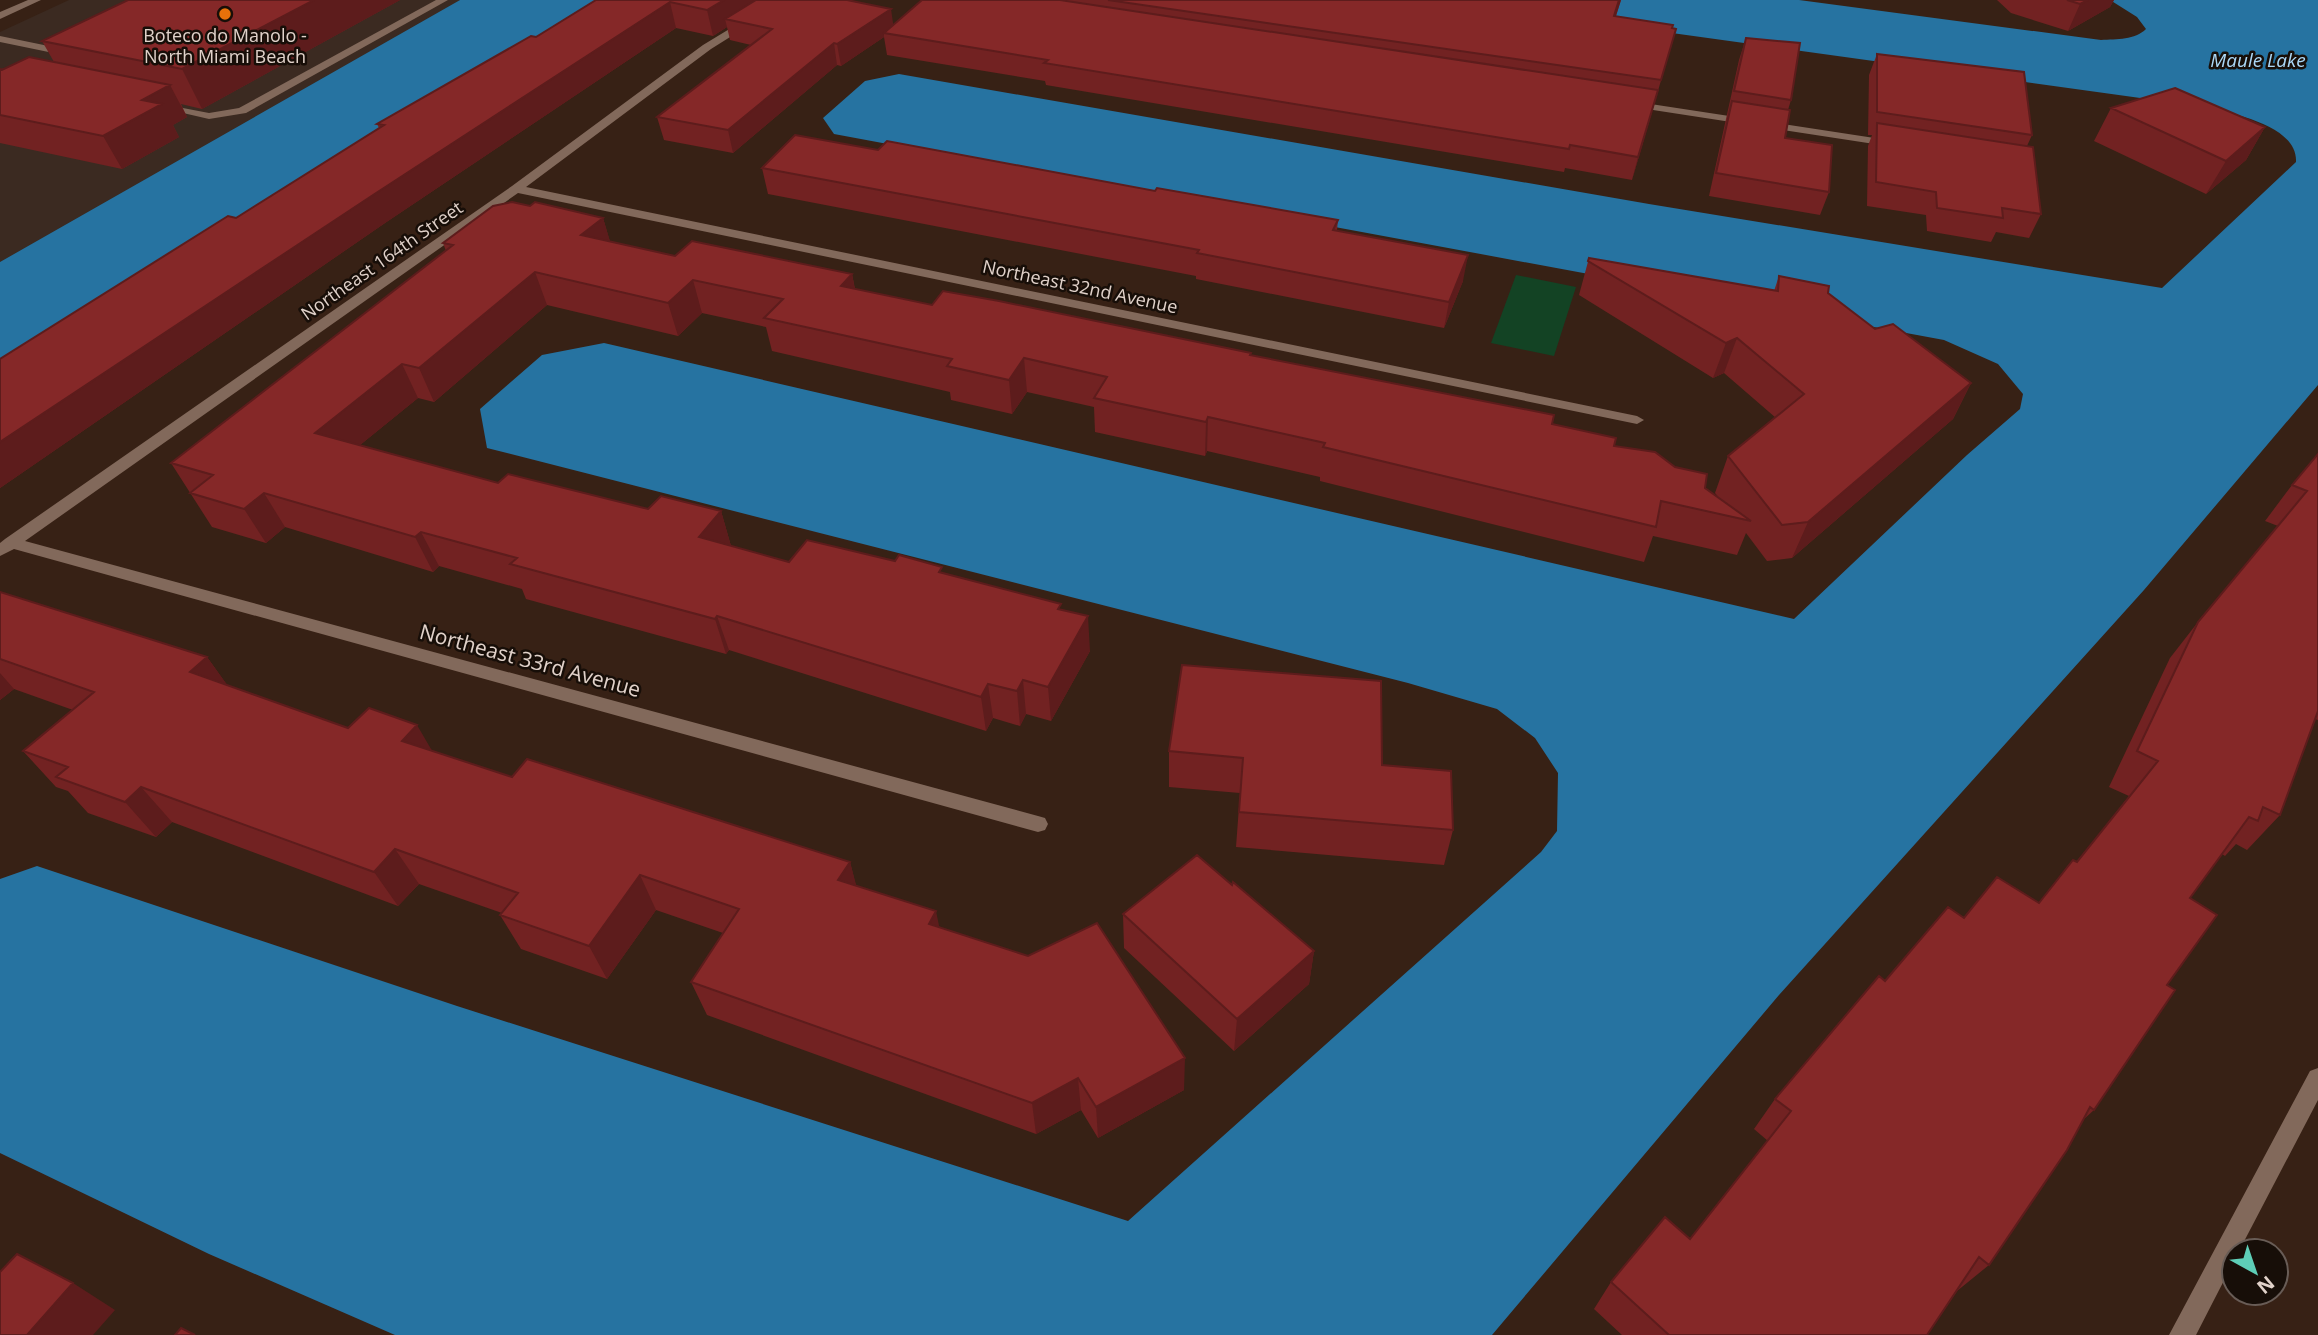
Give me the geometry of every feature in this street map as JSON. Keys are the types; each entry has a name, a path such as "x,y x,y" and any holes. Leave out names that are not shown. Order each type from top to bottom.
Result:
{"street":[{"path":"0,16 36,0"},
{"path":"154,105 209,116 242,111 443,0"},
{"name":"Northeast 164th Street","path":"5,547 516,188 707,47 784,0"},
{"path":"0,39 82,55 57,67"},
{"path":"1618,102 1906,146"},
{"name":"Northeast 32nd Avenue","path":"516,188 1637,420"},
{"name":"Northeast 33rd Avenue","path":"5,547 1038,824"},
{"path":"2182,1335 2318,1078"}],"shaded area":[{"path":"69,0 460,0 0,262 0,32"}],"green space":[{"path":"1516,275 1576,287 1554,356 1491,343"}],"water":[{"path":"460,0 600,0 0,376 0,262"},
{"name":"Maule Lake","path":"1434,0 1799,0 2101,40 2131,37 2146,29 2137,17 2110,0 2318,0 2318,385 2144,590 1779,995 1492,1335 395,1335 209,1254 0,1153 0,879 37,866 457,1006 1128,1221 1541,852 1557,831 1558,773 1535,738 1497,709 1408,683 487,448 480,409 542,355 604,343 1794,619 1967,455 2020,409 2023,394 1998,364 1944,340 834,134 823,118 865,81 899,74 1649,204 2162,288 2296,162 2294,149 2286,138 2274,129 2242,116 2198,106"}],"building":[{"path":"128,0 314,0 182,69 42,41"},
{"path":"596,0 724,0 707,10 670,2 0,442 0,359 228,216 236,218 384,125 377,124 531,36 536,37"},
{"path":"756,0 847,0 891,9 837,44 834,43 728,130 657,117 772,29 725,19"},
{"path":"922,0 1060,0 1658,90 1638,157 1570,145 1569,149 1044,63 1048,60 884,33"},
{"path":"1108,0 1619,0 1614,16 1673,25 1672,28 1676,29 1661,80"},
{"path":"2067,0 2088,0 2080,4"},
{"path":"1746,38 1800,43 1791,100 1734,91"},
{"path":"1877,54 2024,72 2032,135 1877,112"},
{"path":"29,57 170,85 142,100 162,104 103,136 0,115 0,69"},
{"path":"2175,88 2265,127 2226,161 2111,108"},
{"path":"1732,101 1790,110 1785,138 1832,145 1829,192 1716,173"},
{"path":"1877,123 2033,147 2041,214 2002,208 2003,218 1937,208 1936,192 1876,182"},
{"path":"795,135 878,150 887,141 1155,191 1157,188 1338,220 1333,230 1468,255 1449,302 1197,253 1199,250 762,168"},
{"path":"512,202 530,206 535,202 603,218 581,235 675,256 692,241 852,274 841,286 932,305 943,291 1554,415 1552,424 1616,438 1614,446 1655,452 1675,467 1707,474 1705,488 1751,521 1661,501 1656,527 1323,447 1325,443 1208,417 1206,422 1094,398 1107,377 1024,358 1009,380 947,366 952,359 764,318 783,299 693,280 668,303 535,272 419,368 402,364 315,433 498,483 508,474 648,509 661,496 721,511 699,537 789,562 807,540 895,561 899,555 942,567 939,572 1061,604 1058,609 1088,616 1048,687 1023,680 1017,691 988,684 981,697 717,616 715,619 510,564 517,558 421,532 415,537 264,493 244,509 190,493 213,475 171,463 453,245 443,243 493,206"},
{"path":"1589,258 1778,291 1779,276 1829,286 1828,293 1875,329 1893,324 1971,383 1808,522 1782,525 1728,456 1804,394 1737,338 1726,343 1588,261"},
{"path":"2318,454 2318,711 2280,815 2263,807 2258,821 2249,817 2190,898 2217,915 2167,985 2175,990 2094,1110 2090,1107 2067,1150 1989,1265 1979,1257 1927,1335 1669,1335 1611,1282 1665,1217 1690,1239 1791,1111 1775,1099 1879,976 1885,981 1948,907 1964,918 1997,877 2039,903 2073,860 2077,862 2158,761 2137,751 2198,622 2307,491 2292,485"},
{"path":"0,592 207,657 190,672 348,728 369,708 417,725 402,741 512,777 527,759 850,862 838,880 936,911 929,924 1028,956 1097,923 1185,1058 1096,1107 1078,1078 1032,1103 691,982 739,909 640,875 589,946 500,915 518,893 395,849 374,872 141,787 125,802 56,777 68,767 23,751 94,692 0,659"},
{"path":"1182,665 1381,681 1382,765 1451,771 1453,830 1239,812 1243,758 1169,751"},
{"path":"1197,855 1314,951 1237,1019 1123,914"},
{"path":"17,1254 73,1283 27,1335 0,1335 0,1272"},
{"path":"181,1328 195,1335 175,1335"}],"place":[{"name":"Boteco do Manolo - North Miami Beach","path":"225,14"}]}
